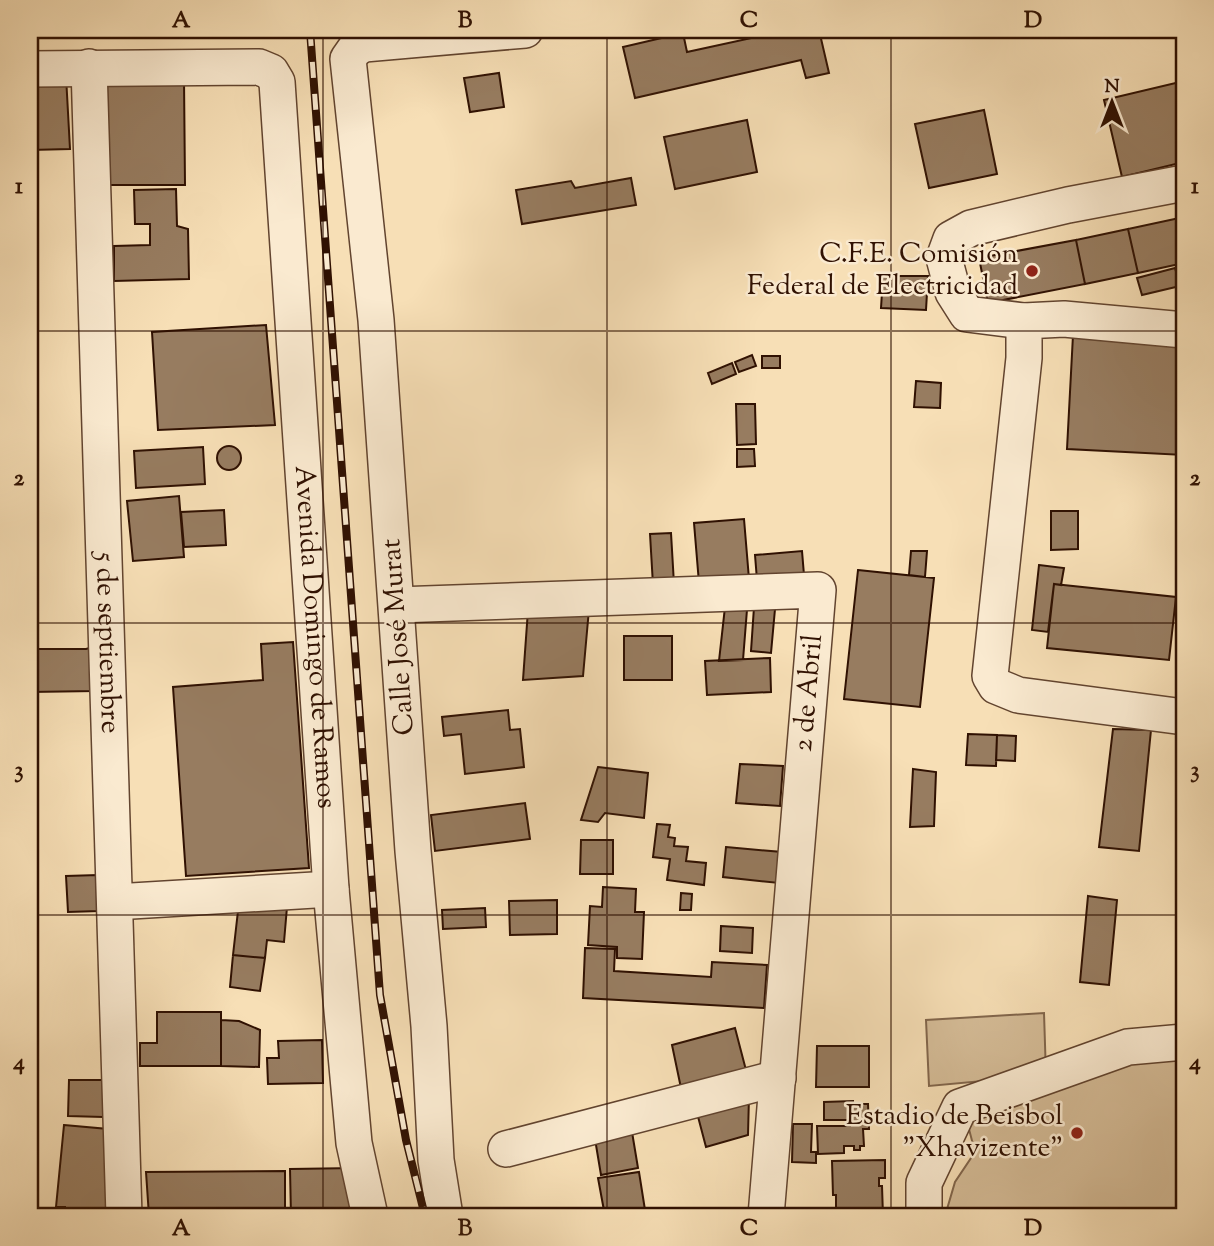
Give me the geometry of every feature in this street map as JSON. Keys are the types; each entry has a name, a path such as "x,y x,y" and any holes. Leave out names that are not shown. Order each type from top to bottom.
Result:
{"street":[{"name":"Calle José Murat","path":"445,1216 436,1160 429,1026 413,851 376,320 348,59 355,49 364,44 525,30"},
{"name":"Avenida Domingo de Ramos","path":"89,67 259,67 271,72 277,82 331,889 354,1143 370,1216"},
{"path":"30,69 89,67"},
{"name":"5 de septiembre","path":"89,67 124,1216"},
{"path":"1184,183 1068,205 971,228 951,239 944,258 953,292 967,314 1024,321 1064,319 1184,330"},
{"path":"1024,321 1024,358 990,676 996,686 1018,695 1184,717"},
{"name":"2 de Abril","path":"397,605 818,590 766,1216"},
{"path":"115,902 331,889"},
{"path":"924,1216 924,1183 960,1107 1128,1047 1184,1042"},
{"path":"506,1149 778,1078"}],"shaded area":[{"path":"1044,1013 1046,1075 929,1086 926,1020"},
{"name":"Estadio de Beisbol \"Xhavizente\"","path":"1184,1047 1184,1216 945,1216 955,1182 975,1152 965,1114"}],"building":[{"path":"788,30 819,30 829,73 806,78 801,60 635,98 623,47 683,33 687,52"},
{"path":"499,73 504,107 470,112 464,78"},
{"path":"66,76 70,149 30,150 30,78"},
{"path":"184,79 185,185 108,185 106,80"},
{"path":"1184,81 1184,162 1122,177 1104,100"},
{"path":"984,110 997,174 929,188 915,124"},
{"path":"747,120 757,172 675,189 664,137"},
{"path":"631,178 636,205 522,224 516,190 571,181 575,188"},
{"path":"176,189 177,226 188,229 189,279 114,281 114,246 150,245 150,224 135,224 134,190"},
{"path":"1184,217 1184,263 1138,273 1128,229"},
{"path":"1128,229 1138,273 1085,284 1076,240"},
{"name":"C.F.E. Comisión Federal de Electricidad","path":"1076,240 1085,284 988,303 979,258"},
{"path":"1175,268 1180,286 1142,295 1137,278"},
{"path":"883,276 928,276 926,310 881,308"},
{"path":"266,325 275,425 158,430 152,332"},
{"path":"1073,335 1184,341 1184,455 1067,449"},
{"path":"752,355 756,366 739,372 735,362"},
{"path":"762,356 780,356 780,368 762,368"},
{"path":"732,363 736,374 712,384 708,373"},
{"path":"916,381 941,383 940,408 914,407"},
{"path":"736,404 755,404 756,444 737,445"},
{"path":"229,446 238,449 241,458 238,467 229,470 220,467 217,458 220,449"},
{"path":"203,447 205,484 136,488 134,451"},
{"path":"737,449 754,449 755,466 737,467"},
{"path":"179,496 184,557 133,561 127,501"},
{"path":"224,510 226,545 184,547 181,512"},
{"path":"1051,511 1078,511 1078,549 1051,550"},
{"path":"744,519 749,579 699,583 694,523"},
{"path":"671,533 674,584 653,585 650,534"},
{"path":"802,551 804,575 757,580 755,555"},
{"path":"911,551 927,551 925,577 909,575"},
{"path":"1039,565 1064,568 1061,585 1054,584 1048,632 1032,630"},
{"path":"858,570 934,578 920,707 844,699"},
{"path":"1054,584 1176,597 1169,660 1047,648"},
{"path":"748,597 743,660 719,661 726,598"},
{"path":"754,607 775,609 771,653 751,651"},
{"path":"589,609 583,676 523,680 528,610"},
{"path":"624,636 672,636 672,680 624,680"},
{"path":"293,642 309,868 186,876 173,687 263,680 261,644"},
{"path":"93,647 95,691 30,692 30,649"},
{"path":"770,658 771,692 707,695 705,661"},
{"path":"508,710 510,730 520,729 524,767 465,774 461,734 444,736 442,717"},
{"path":"1113,729 1151,730 1139,851 1099,847"},
{"path":"968,734 997,735 996,766 966,765"},
{"path":"997,735 1016,736 1015,761 996,760"},
{"path":"740,764 783,766 780,806 736,803"},
{"path":"598,767 648,773 644,818 605,813 598,822 581,820"},
{"path":"913,769 936,772 934,826 910,827"},
{"path":"525,803 530,839 435,851 431,815"},
{"path":"657,824 670,825 668,837 675,838 674,846 688,847 686,861 706,863 704,885 667,880 670,859 653,857"},
{"path":"581,840 613,840 613,874 580,874"},
{"path":"726,847 782,852 779,883 723,877"},
{"path":"98,875 99,911 68,912 66,876"},
{"path":"1184,885 1184,943 1178,943"},
{"path":"603,887 636,889 635,912 644,912 642,959 617,958 617,947 588,945 590,906 602,907"},
{"path":"681,893 692,894 691,910 680,910"},
{"path":"1088,896 1117,900 1109,985 1080,982"},
{"path":"557,900 557,934 510,935 509,901"},
{"path":"239,902 287,907 284,942 267,940 265,958 233,955"},
{"path":"485,908 486,927 443,929 442,910"},
{"path":"721,926 753,928 752,953 720,951"},
{"path":"585,948 615,949 614,971 711,977 712,962 767,965 764,1008 583,998"},
{"path":"233,955 265,958 260,991 230,987"},
{"path":"157,1012 221,1012 221,1066 140,1066 140,1043 157,1043"},
{"path":"221,1020 239,1021 260,1030 259,1067 221,1066"},
{"path":"735,1028 747,1074 681,1088 672,1045"},
{"path":"322,1040 323,1083 268,1084 267,1058 279,1058 278,1041"},
{"path":"817,1046 869,1046 869,1087 816,1087"},
{"path":"30,1060 35,1060 35,1085 30,1085"},
{"path":"69,1080 104,1080 103,1117 68,1116"},
{"path":"30,1092 36,1093 33,1118 30,1118"},
{"path":"749,1096 748,1135 706,1147 696,1109"},
{"path":"853,1101 853,1104 868,1104 869,1129 863,1129 864,1146 860,1146 860,1150 854,1150 854,1146 844,1146 844,1153 818,1154 817,1126 850,1126 850,1120 824,1120 824,1102"},
{"path":"793,1124 812,1124 811,1152 816,1152 816,1163 792,1162"},
{"path":"64,1125 108,1129 110,1216 65,1216 65,1207 56,1207"},
{"path":"632,1132 638,1168 601,1175 595,1139"},
{"path":"885,1160 885,1178 879,1178 879,1186 882,1186 883,1216 836,1215 832,1161"},
{"path":"356,1168 356,1216 291,1216 290,1169"},
{"path":"285,1171 285,1216 149,1216 146,1172"},
{"path":"639,1172 645,1210 605,1216 598,1178"},
{"path":"597,1210 598,1216 571,1216"}],"railway":[{"path":"310,30 380,995 406,1140 425,1216"}],"place":[{"name":"C.F.E. Comisión Federal de Electricidad","path":"1032,271"},
{"name":"Estadio de Beisbol \"Xhavizente\"","path":"1077,1133"}]}
